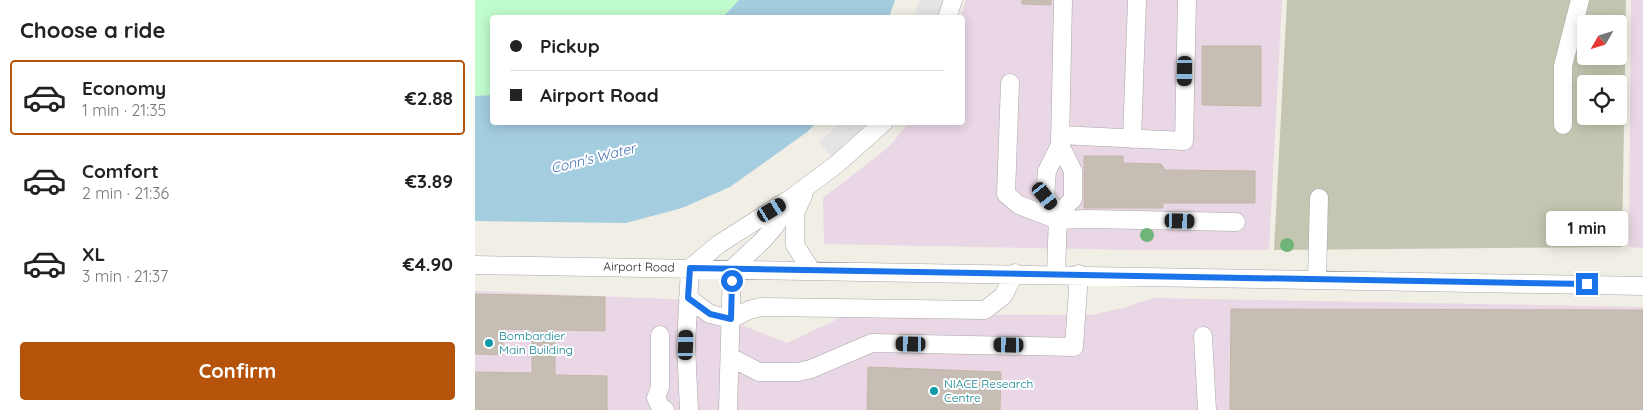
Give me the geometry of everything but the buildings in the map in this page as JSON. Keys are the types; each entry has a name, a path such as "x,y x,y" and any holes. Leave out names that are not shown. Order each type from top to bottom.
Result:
{"street":[{"path":"948,15 953,0"},
{"path":"1056,274 1058,217 1045,196 1047,171 1060,140 1063,0"},
{"path":"1132,139 1137,0"},
{"path":"1060,140 1132,139 1184,141 1187,0"},
{"path":"1563,125 1563,66 1580,0"},
{"path":"1010,83 1006,194 1019,205 1058,217 1236,222"},
{"path":"689,410 686,345 690,268 719,244 793,197 837,164 881,125"},
{"path":"1058,217 1073,199 1073,172 1060,140"},
{"path":"807,186 795,213 795,245 811,270"},
{"path":"728,410 732,268 763,240 775,226 793,197"},
{"path":"1317,280 1319,198"},
{"name":"Airport Road","path":"475,265 1079,274 1643,286"},
{"path":"688,298 710,314 731,319 749,310 761,307 985,310 1003,296 1015,273"},
{"path":"730,357 759,372 798,372 811,370 872,343 1074,347 1079,274"},
{"path":"661,335 660,387 656,398 660,406 665,410"},
{"path":"1203,336 1207,410"}],"shaded area":[{"path":"920,0 953,0 948,15 914,15"},
{"path":"966,0 1282,0 1269,250 1139,250 824,244 823,198 890,146 906,125 965,125 965,15 961,15"},
{"path":"1287,0 1626,0 1626,15 1577,15 1577,65 1625,65 1625,75 1577,75 1577,125 1624,125 1622,247 1274,250"},
{"path":"1631,0 1643,0 1643,248 1629,247"},
{"path":"839,125 881,125 837,164 819,141"},
{"path":"475,291 694,300 729,320 787,343 848,314 1091,315 1123,308 1153,298 1643,307 1643,410 475,410"}],"green space":[{"path":"475,0 739,0 725,15 490,15 490,95 475,96"}],"water":[{"path":"739,0 895,0 890,15 725,15"},
{"name":"Conn's Water","path":"490,95 490,125 814,125 730,187 682,208 626,223 475,221 475,96"}],"place":[{"name":"Bombardier Main Building","path":"489,343"},
{"name":"NIACE Research Centre","path":"934,391"}],"route":[{"path":"732,281 731,319 710,314 688,298 690,268 1587,284"}]}
